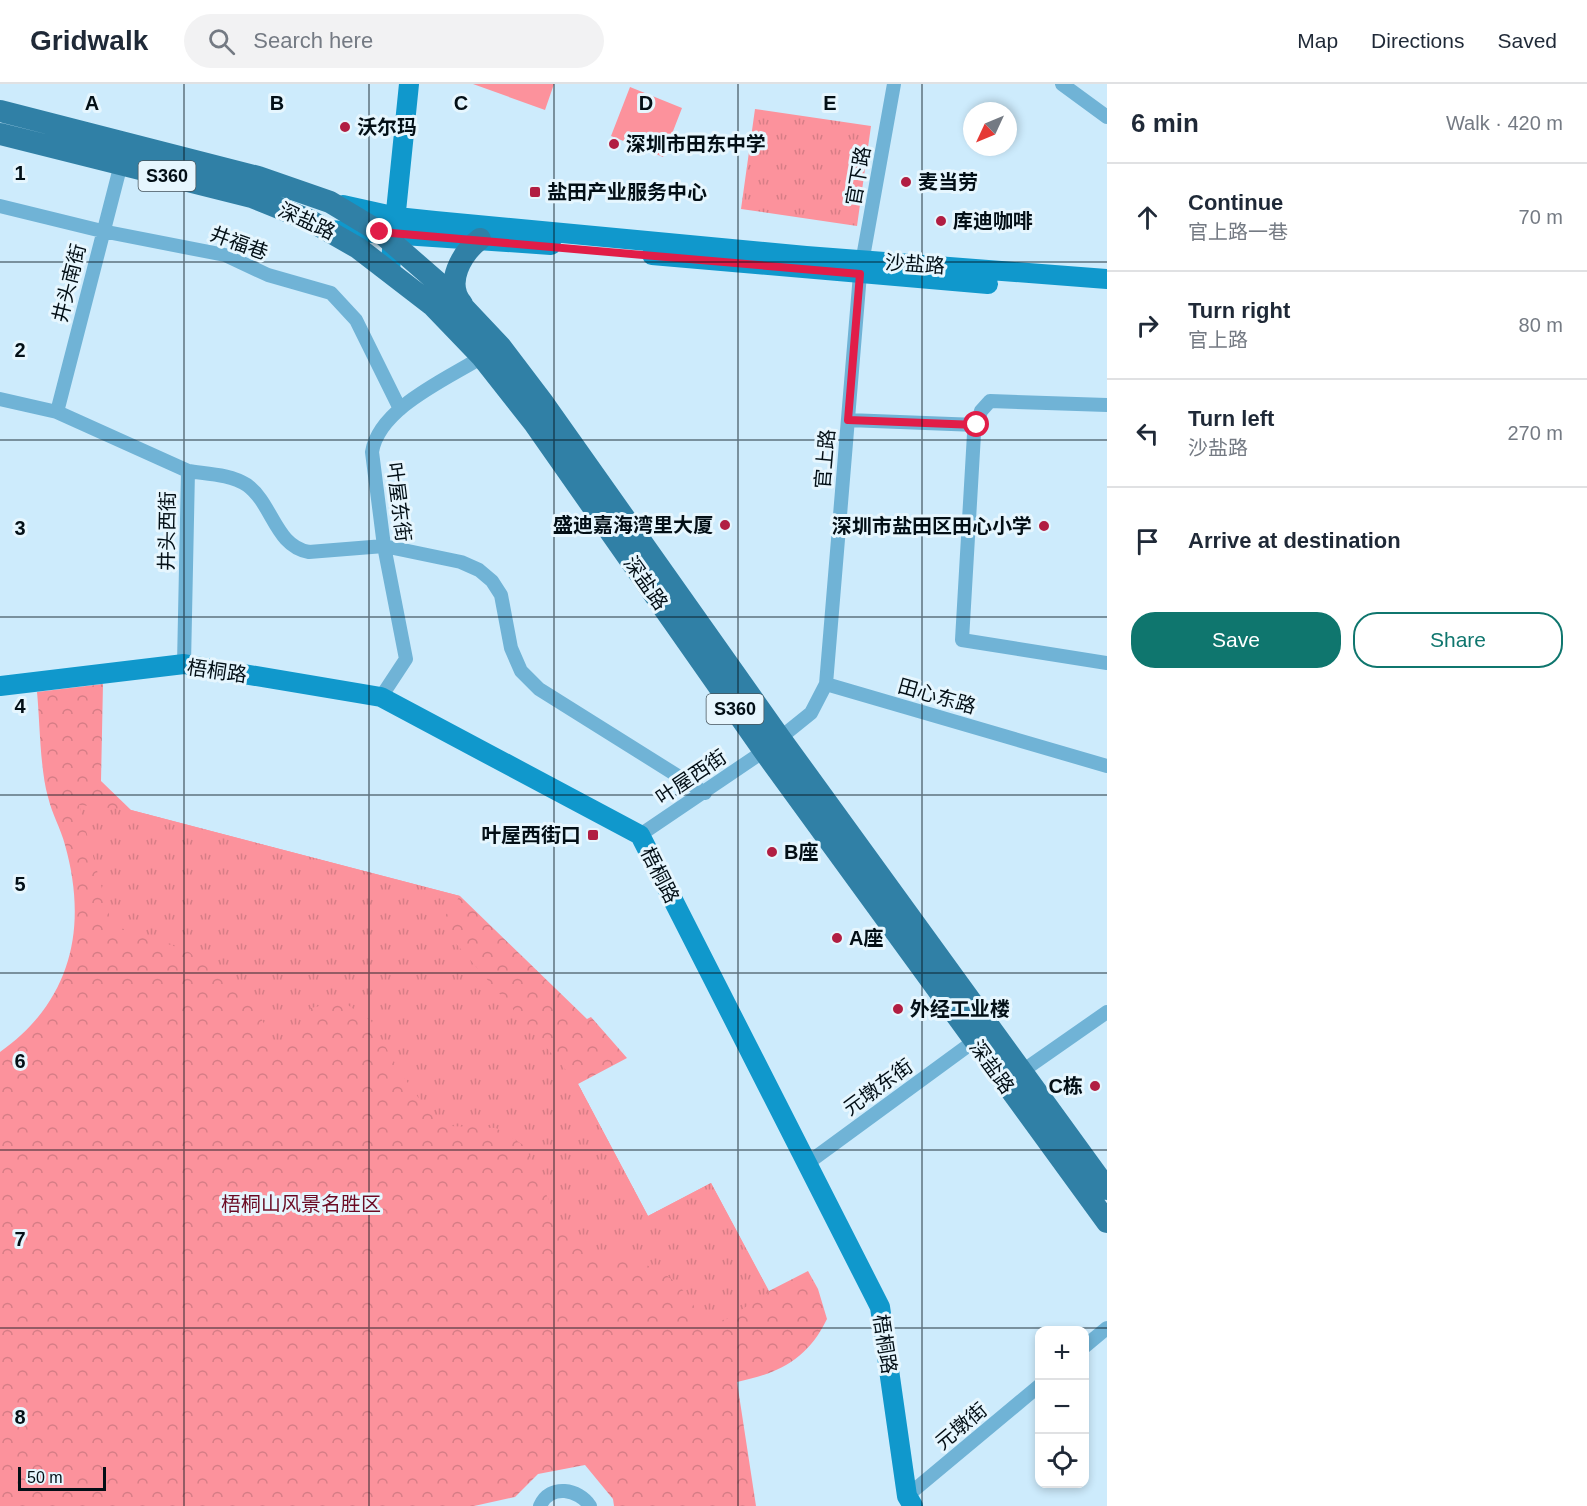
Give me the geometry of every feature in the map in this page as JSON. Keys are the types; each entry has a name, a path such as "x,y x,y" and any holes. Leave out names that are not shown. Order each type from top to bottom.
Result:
{"main road":[{"name":"深盐路","path":"0,111 258,177 330,202 391,231 500,346 544,404 772,744"},
{"name":"深盐路","path":"0,134 252,197 329,230 390,270 432,305 482,357 534,423 772,744 982,1035 1107,1222"},
{"path":"467,310 457,299 456,275 464,255 480,239"},
{"name":"深盐路","path":"982,1035 1021,1072 1107,1189"}],"street":[{"path":"390,270 391,231 409,84"},
{"name":"官下路","path":"861,267 894,84"},
{"path":"1062,84 1107,117"},
{"name":"井头南街","path":"57,412 121,164"},
{"name":"井福巷","path":"0,206 102,231 225,255 268,275 331,293 356,320 400,409"},
{"name":"沙盐路","path":"329,230 391,231 861,267 1107,293"},
{"name":"沙盐路","path":"391,231 861,267 1107,279"},
{"name":"官上路","path":"826,684 861,267"},
{"name":"叶屋东街","path":"381,697 406,659 384,546 372,452 380,428 400,409 482,357"},
{"name":"井头西街","path":"0,399 57,412 188,471 184,664"},
{"path":"1107,405 990,401 981,411 974,434 962,640 1107,663"},
{"path":"848,420 977,425"},
{"path":"188,471 233,478 249,486 262,499 287,542 297,550 309,552 384,546 461,562 479,570 492,581 501,596 511,648 521,671 539,689 705,793"},
{"name":"梧桐路","path":"0,686 184,664 381,697 640,835 880,1307 910,1501"},
{"path":"772,744 811,713 826,684"},
{"name":"田心东路","path":"826,684 1107,766"},
{"name":"叶屋西街","path":"640,835 705,793 772,744"},
{"path":"1021,1072 1107,1012"},
{"name":"元墩东街","path":"806,1165 982,1035"},
{"path":"1089,1343 1107,1328"},
{"name":"元墩街","path":"910,1501 1035,1389"},
{"path":"540,1506 556,1492 569,1490 580,1494 590,1506"}],"green space":[{"path":"473,84 554,84 545,110"},
{"path":"630,87 682,108 663,157 611,136"},
{"path":"755,109 871,126 857,226 741,209"},
{"name":"梧桐山风景名胜区","path":"103,684 101,781 131,810 460,896 587,1019 591,1017 627,1058 578,1084 648,1216 711,1183 769,1291 808,1271 818,1289 827,1319 819,1333 801,1355 779,1369 737,1382 756,1506 614,1506 613,1499 585,1465 538,1474 515,1497 474,1506 0,1506 0,1052 24,1032 44,1010 58,986 68,960 74,933 75,905 72,875 63,839 45,786 37,692"},
{"path":"79,805 131,810 460,896 439,924 578,1084 648,1216 711,1183 769,1292 708,1331 691,1301 673,1280 650,1266 579,1248 550,1203 525,1146 496,1128 449,1126 428,1111 400,1072 371,1021 342,1001 311,1008 281,1053 255,1008 188,951 112,925"}],"place":[{"name":"沃尔玛","path":"345,127"},
{"name":"深圳市田东中学","path":"614,144"},
{"name":"麦当劳","path":"906,182"},
{"name":"盐田产业服务中心","path":"535,192"},
{"name":"库迪咖啡","path":"941,221"},
{"name":"盛迪嘉海湾里大厦","path":"725,525"},
{"name":"深圳市盐田区田心小学","path":"1044,526"},
{"name":"叶屋西街口","path":"593,835"},
{"name":"B座","path":"772,852"},
{"name":"A座","path":"837,938"},
{"name":"外经工业楼","path":"898,1009"},
{"name":"C栋","path":"1095,1086"}],"route":[{"path":"380,232 860,274 848,420 977,425"}]}
